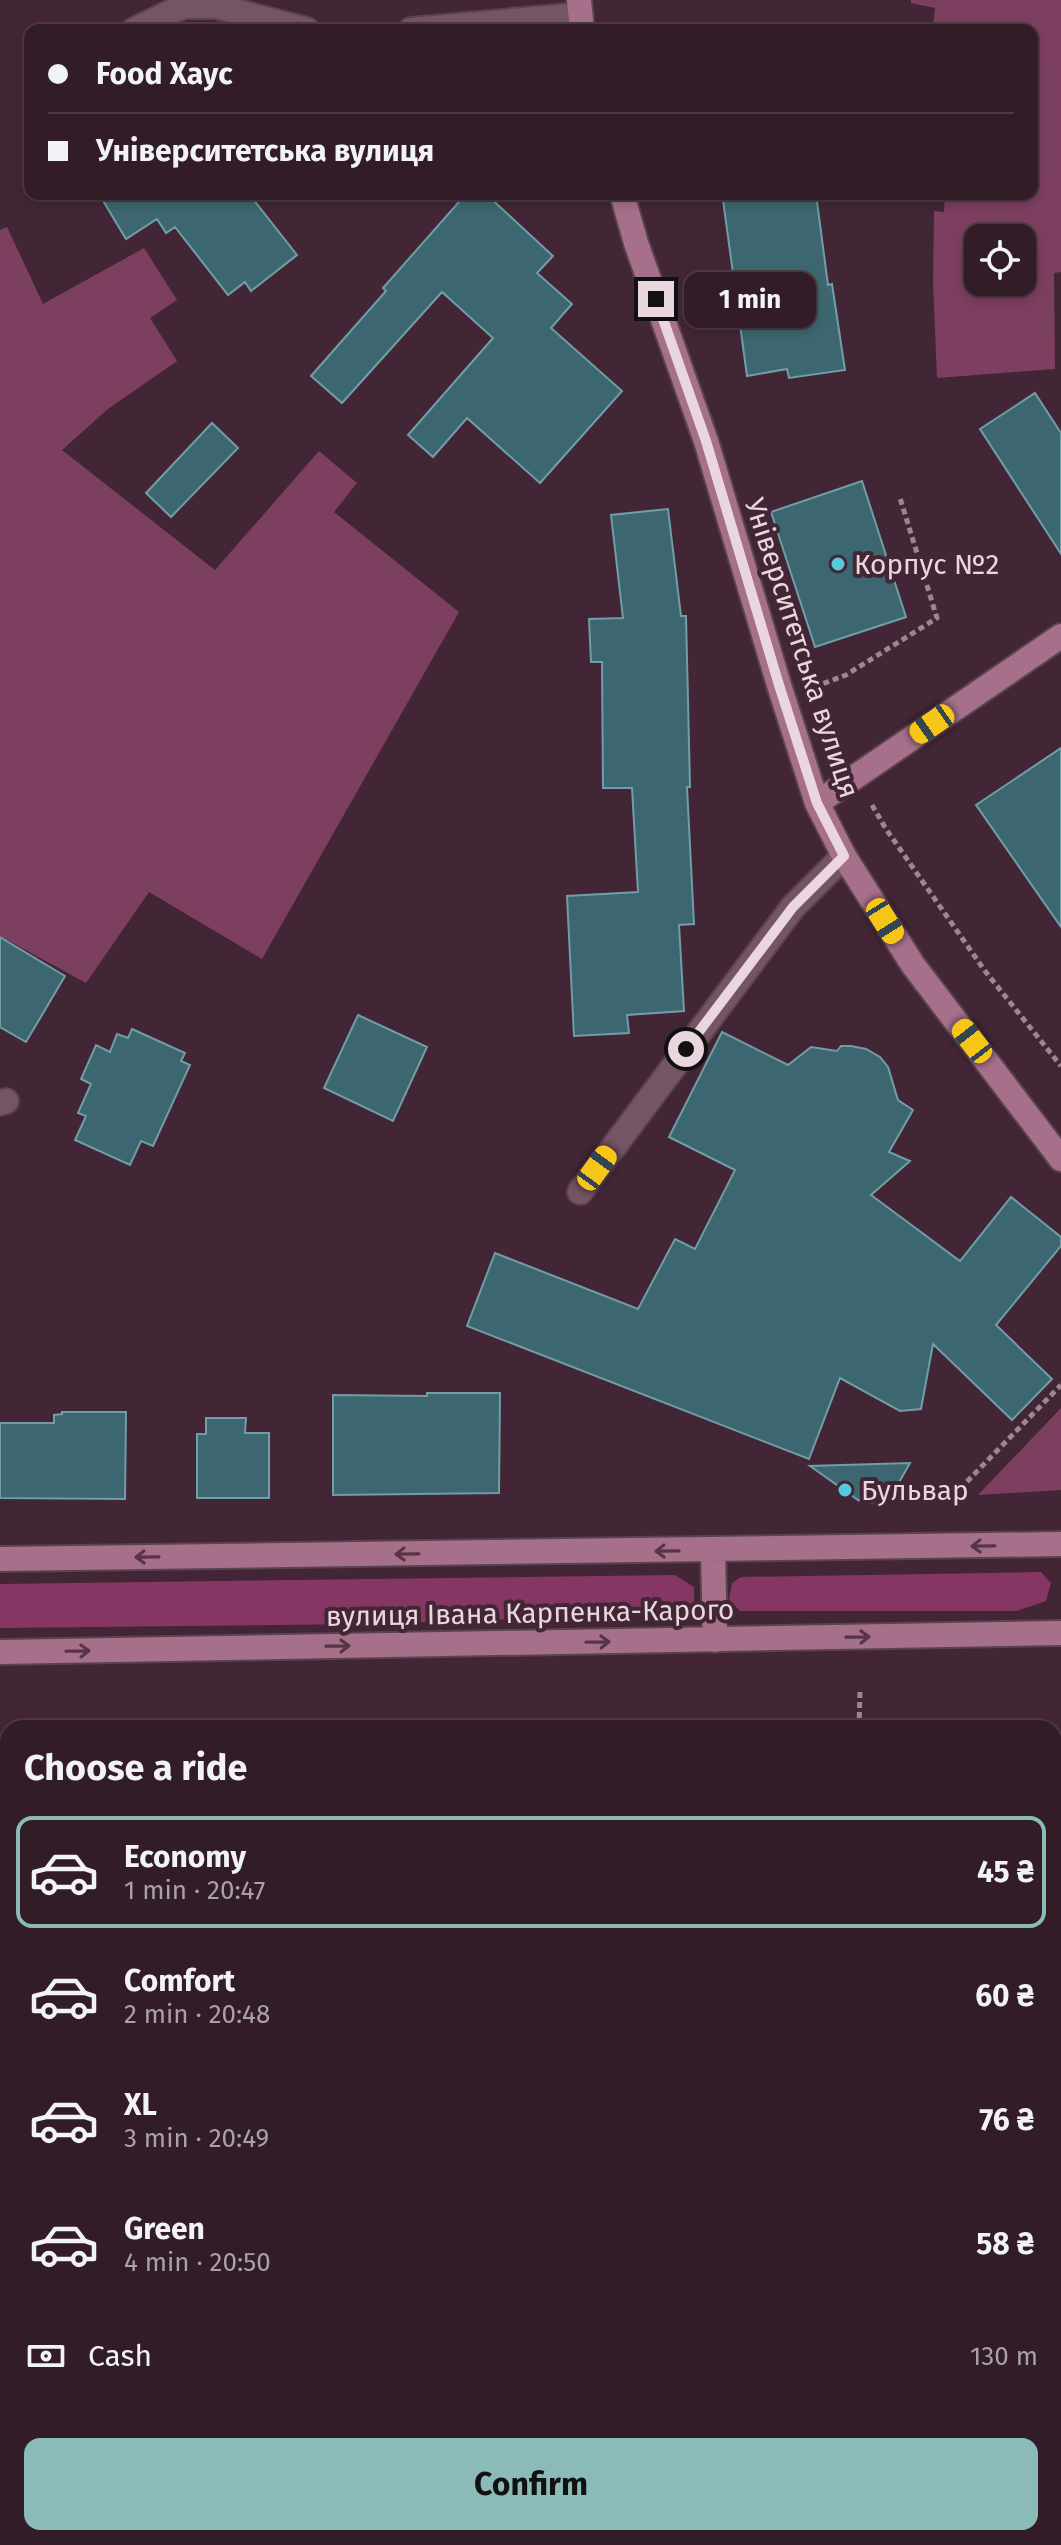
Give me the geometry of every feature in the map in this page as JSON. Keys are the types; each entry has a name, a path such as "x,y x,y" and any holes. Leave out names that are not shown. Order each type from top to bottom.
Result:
{"main road":[{"name":"Університетська вулиця","path":"624,200 706,441 817,803 844,856 913,965 1061,1159"},
{"path":"817,803 1061,636"},
{"path":"0,1559 1061,1544"},
{"path":"713,1550 715,1640"},
{"name":"вулиця Івана Карпенка-Карого","path":"0,1652 1061,1633"}],"street":[{"path":"146,24 184,6 215,6 284,24"},
{"path":"506,24 580,15"},
{"path":"580,1192 793,907 844,856"}],"path":[{"path":"953,1496 1061,1385"},
{"path":"859,1720 860,1692"}],"shaded area":[{"path":"911,0 1061,0 1061,272 1054,273 1055,369 937,378 934,211 944,212 945,200 1038,200 1038,24 933,24 935,8 911,3"},
{"path":"7,227 43,304 144,248 177,300 150,318 177,361 108,409 62,450 215,570 319,451 357,483 334,512 459,612 262,959 149,892 86,983 0,936 0,230"},
{"path":"1061,1408 1061,1490 978,1495"},
{"path":"1041,1572 1051,1583 1046,1601 1016,1611 740,1611 729,1600 732,1583 741,1577"},
{"path":"675,1575 694,1587 694,1602 679,1614 362,1624 0,1628 0,1584"}],"building":[{"path":"103,200 254,200 297,255 251,291 245,282 228,295 175,227 166,233 157,219 126,239"},
{"path":"461,200 492,200 553,256 537,273 572,304 551,328 622,391 540,483 467,418 433,457 408,435 493,338 442,292 342,403 311,376 386,291 383,288"},
{"path":"723,200 817,200 828,285 832,284 845,370 789,378 787,369 747,376"},
{"path":"1035,393 1061,433 1061,554 980,429"},
{"path":"212,423 238,448 171,517 146,493"},
{"name":"Корпус №2","path":"862,481 906,617 815,647 771,512"},
{"path":"668,509 681,616 686,616 690,787 687,787 694,924 679,925 684,1011 627,1015 629,1033 574,1036 567,896 638,892 632,788 603,788 602,662 591,662 589,619 623,618 611,515"},
{"path":"1061,748 1061,927 976,805"},
{"path":"0,937 65,976 26,1042 0,1027"},
{"path":"358,1015 427,1047 393,1121 324,1088"},
{"path":"132,1029 185,1053 181,1061 190,1065 153,1146 141,1141 130,1165 75,1140 86,1116 78,1113 91,1084 81,1079 96,1045 110,1052 117,1034 128,1038"},
{"path":"722,1032 788,1065 811,1047 837,1051 841,1046 851,1046 866,1049 880,1057 888,1067 898,1100 913,1110 889,1152 910,1161 871,1195 960,1261 1011,1197 1061,1237 1061,1246 996,1325 1052,1379 1012,1420 933,1344 921,1409 900,1411 840,1378 809,1459 467,1326 495,1253 638,1309 675,1239 695,1249 735,1170 669,1137"},
{"path":"427,1393 500,1393 499,1493 333,1495 333,1395 427,1396"},
{"path":"62,1412 126,1412 125,1499 0,1498 0,1423 54,1423 54,1415"},
{"path":"206,1418 246,1418 245,1433 269,1433 269,1498 197,1498 197,1434 206,1434"},
{"path":"910,1463 893,1493 871,1503 858,1500 810,1466"}],"place":[{"name":"Корпус №2","path":"838,564"},
{"name":"Бульвар","path":"845,1490"}],"route":[{"path":"656,299 706,441 817,803 844,856 793,907 686,1049"}]}
